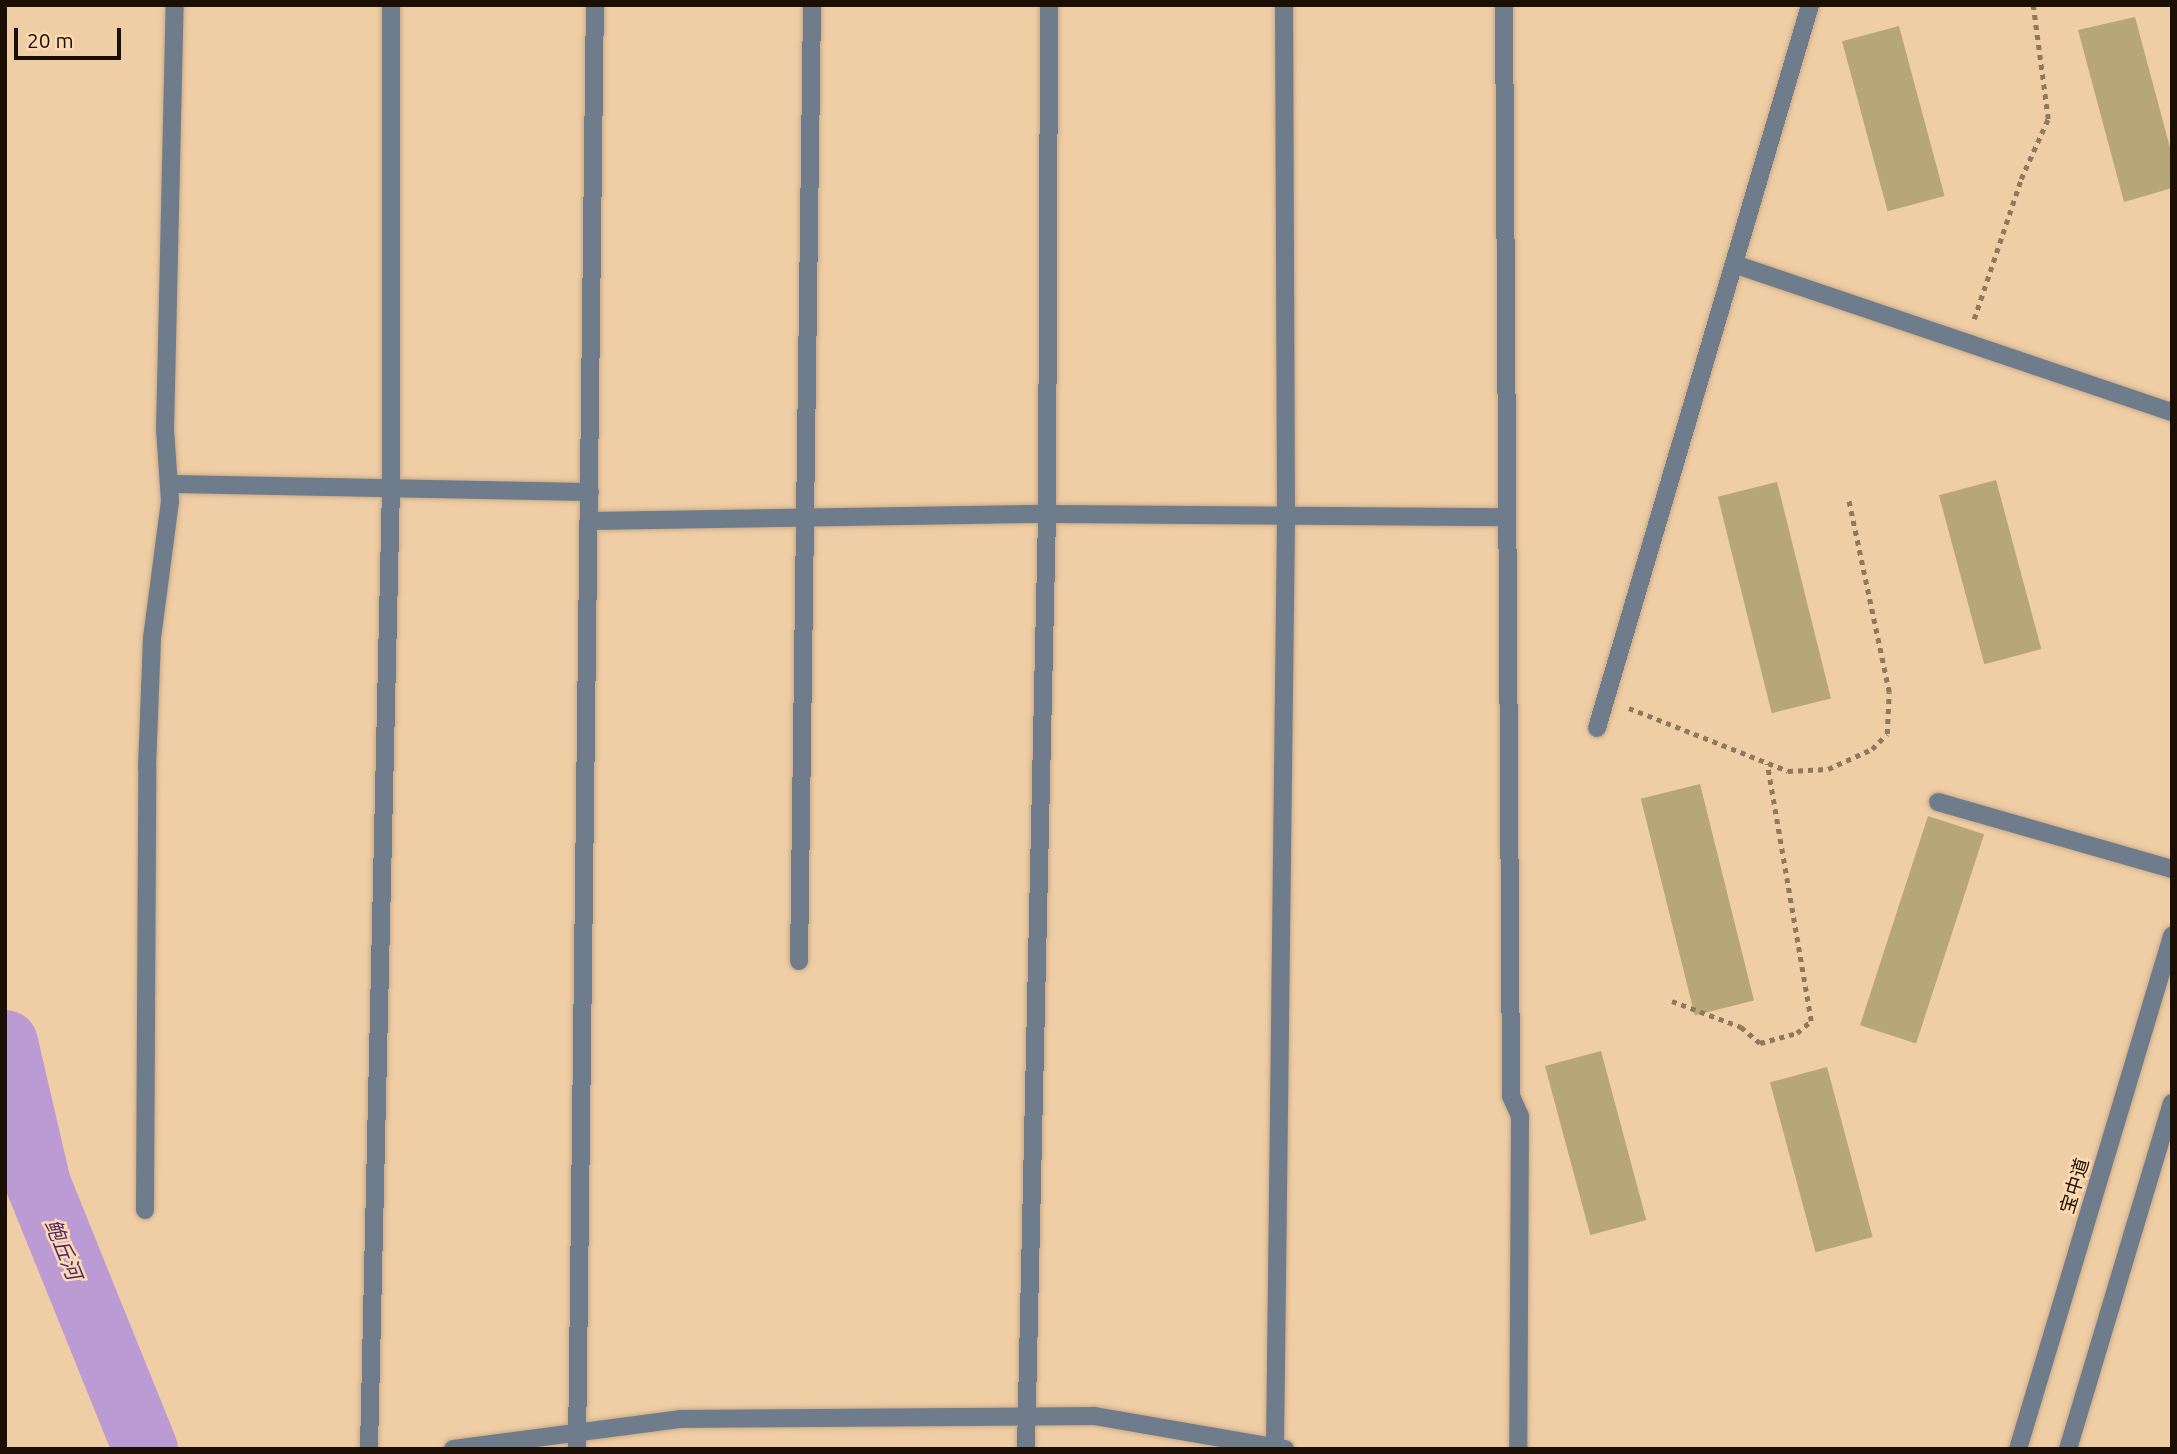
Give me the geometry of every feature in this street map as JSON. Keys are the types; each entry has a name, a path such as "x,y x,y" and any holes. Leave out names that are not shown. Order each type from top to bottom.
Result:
{"street":[{"path":"145,1210 148,755 152,638 169,484 165,430 175,5"},
{"path":"369,1449 391,488 391,5"},
{"path":"578,1441 595,5"},
{"path":"799,961 802,517 812,5"},
{"path":"1026,1449 1047,514 1049,5"},
{"path":"453,1449 578,1441 680,1419 1027,1416 1094,1416 1281,1448 1286,516 1284,5"},
{"path":"1504,5 1511,1096 1520,1116 1518,1449"},
{"path":"1597,727 1810,5"},
{"path":"1734,264 2172,412"},
{"path":"169,484 590,492"},
{"path":"590,521 1047,514 1507,517"},
{"path":"1938,802 2172,869"},
{"name":"宝中道","path":"2018,1449 2172,936"},
{"path":"2068,1449 2172,1103"}],"path":[{"path":"1966,343 2021,179 2048,119 2033,5"},
{"path":"1605,698 1788,771 1828,769 1872,749 1888,734 1889,692 1848,497"},
{"path":"1672,1001 1741,1027 1760,1043 1797,1033 1811,1021 1767,763"}],"building":[{"path":"2135,17 2172,155 2172,188 2124,202 2078,30"},
{"path":"1899,26 1945,196 1888,211 1842,41"},
{"path":"1996,480 2041,649 1984,664 1939,495"},
{"path":"1777,482 1831,698 1772,713 1718,497"},
{"path":"1700,784 1754,1000 1695,1015 1641,799"},
{"path":"1928,816 1984,834 1916,1043 1860,1025"},
{"path":"1601,1051 1646,1220 1590,1235 1545,1066"},
{"path":"1827,1067 1873,1237 1816,1252 1770,1082"}],"waterway":[{"name":"鲍丘河","path":"5,1042 38,1184 145,1449"}]}
